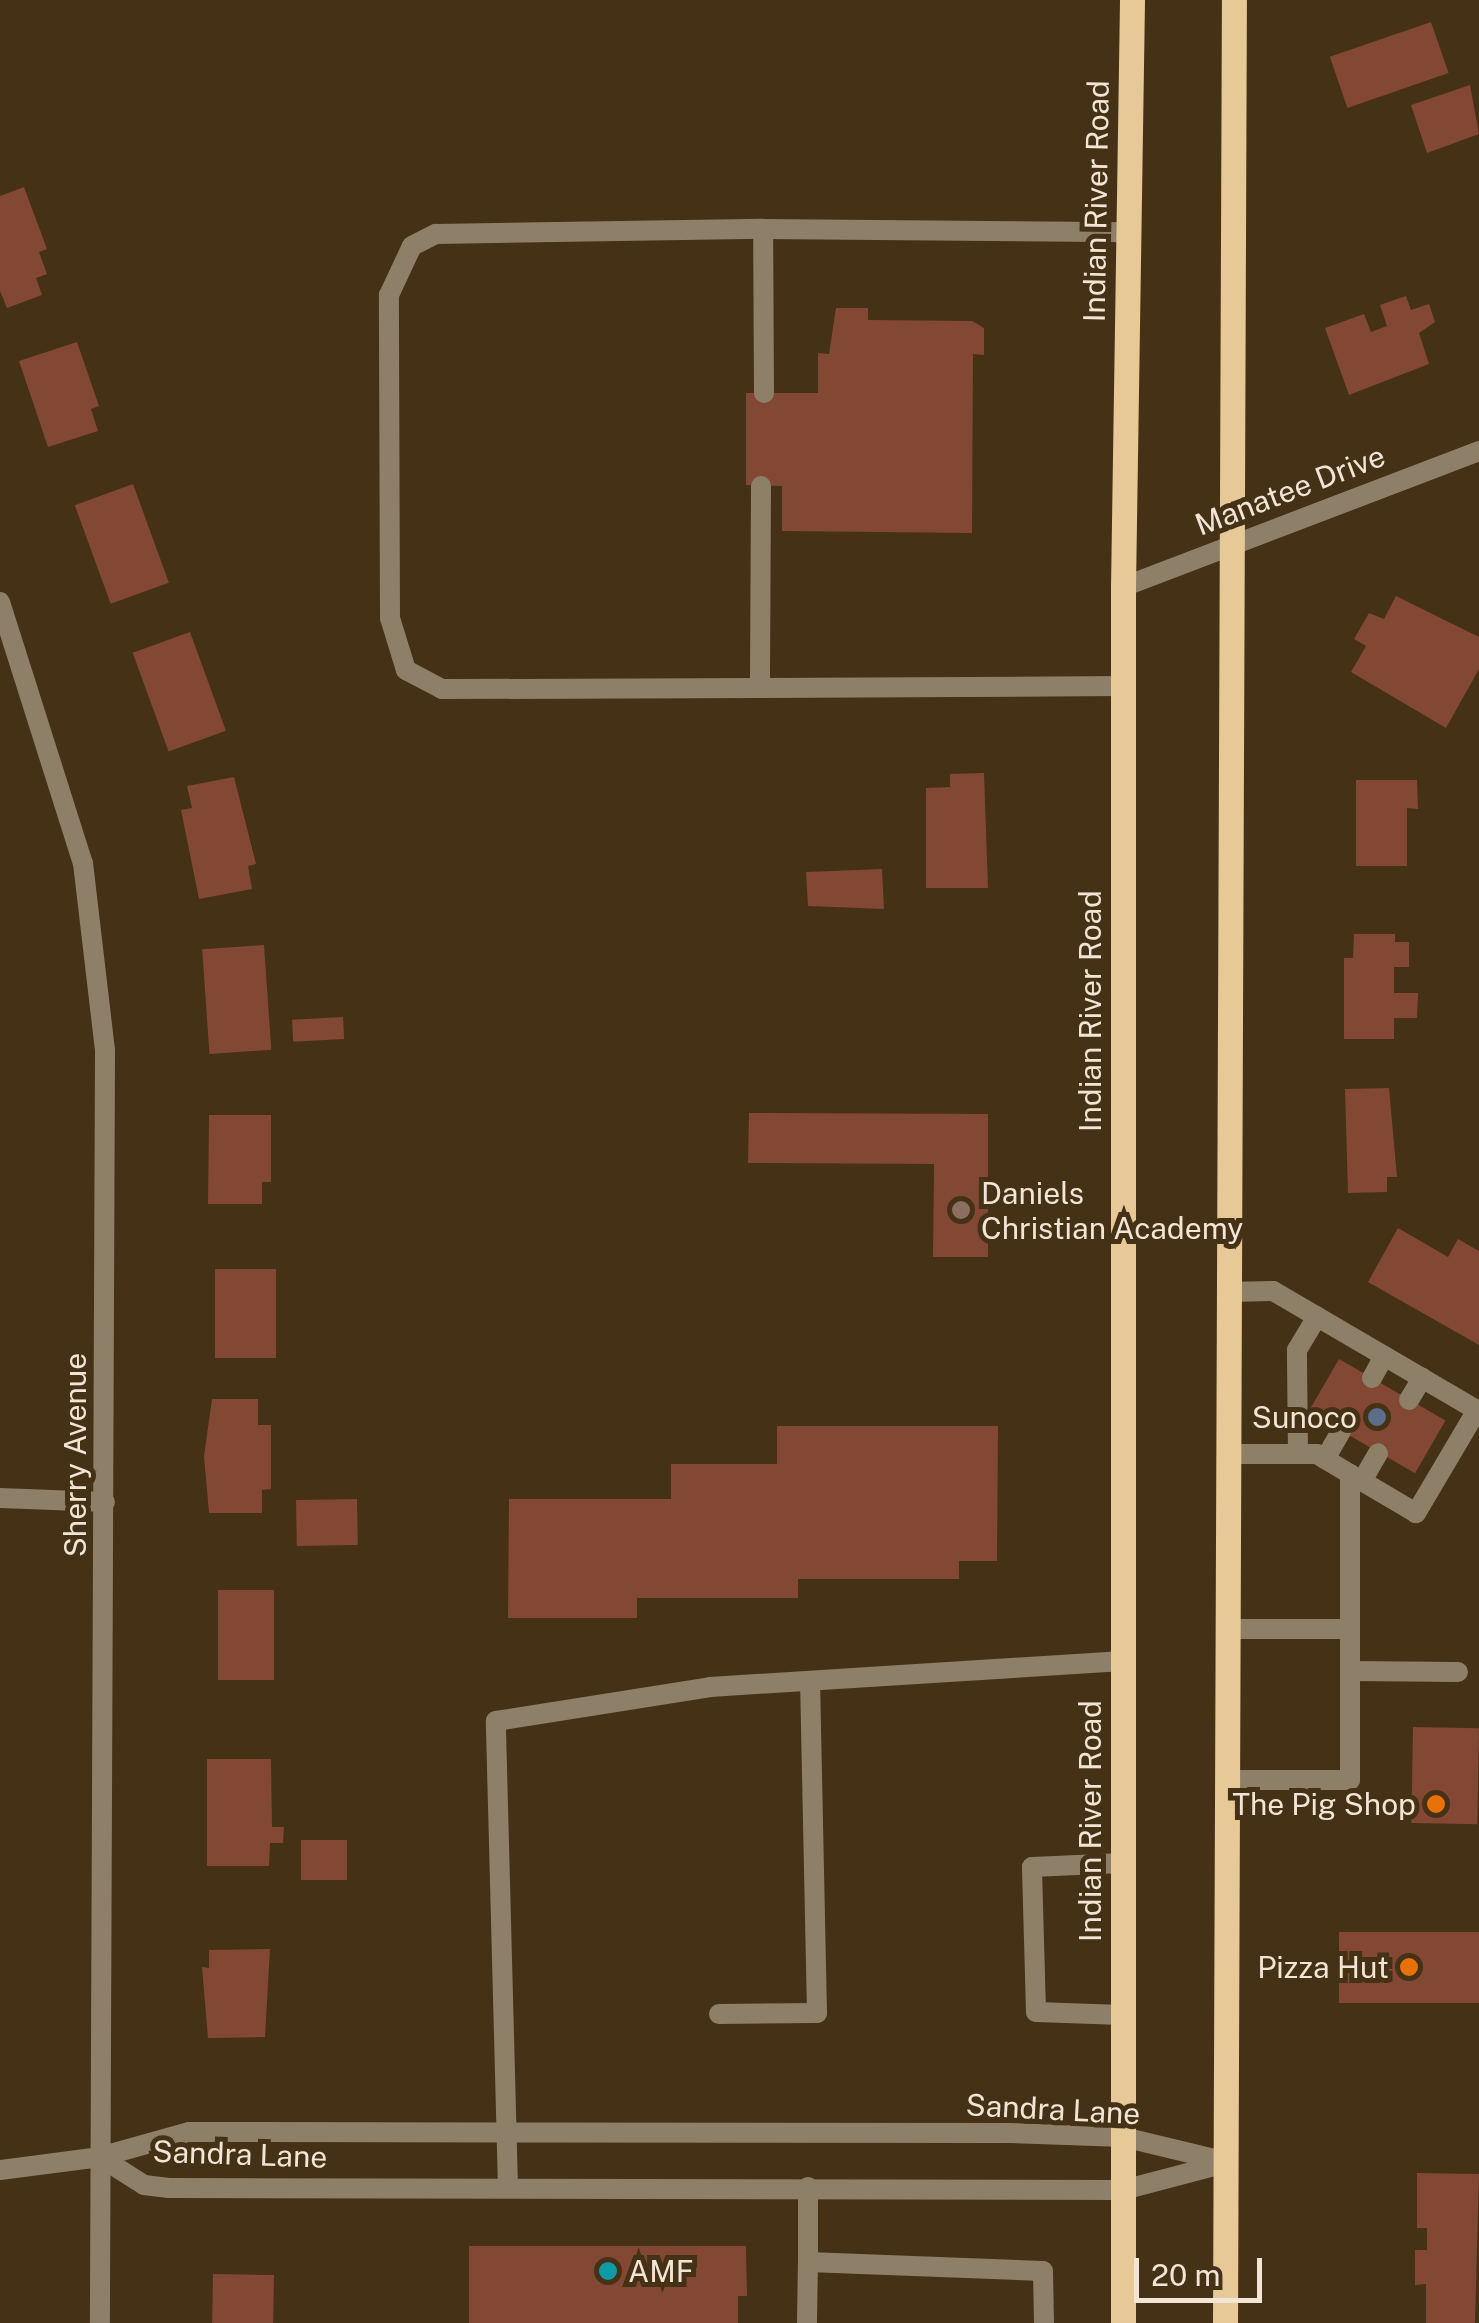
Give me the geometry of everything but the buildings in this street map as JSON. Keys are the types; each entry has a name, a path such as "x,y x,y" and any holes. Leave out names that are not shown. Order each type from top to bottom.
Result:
{"main road":[{"name":"Indian River Road","path":"1123,2323 1122,686 1132,0"},
{"path":"1226,2323 1234,0"}],"street":[{"path":"1122,686 442,690 406,670 390,618 389,295 412,246 436,234 763,230 1128,232"},
{"path":"763,230 764,393"},
{"name":"Manatee Drive","path":"1123,587 1479,451"},
{"path":"760,688 761,486"},
{"name":"Sherry Avenue","path":"0,602 8,648 83,863 99,966 105,1502 100,2323"},
{"path":"1229,1292 1273,1291 1478,1410 1416,1513 1325,1459 1298,1454 1229,1454"},
{"path":"1298,1454 1297,1350 1317,1317"},
{"path":"1372,1378 1384,1356"},
{"path":"1409,1400 1422,1378"},
{"path":"1325,1459 1341,1432"},
{"path":"1228,1780 1350,1780 1356,1478 1378,1453"},
{"path":"0,1498 105,1502"},
{"path":"1228,1629 1350,1629"},
{"path":"508,2188 496,1721 710,1687 1123,1662"},
{"path":"1350,1671 1458,1672"},
{"path":"719,2014 817,2012 810,1680"},
{"path":"1122,2015 1036,2012 1032,1867 1123,1863"},
{"name":"Sandra Lane","path":"0,2170 100,2157 189,2132 1123,2137 1227,2162"},
{"name":"Sandra Lane","path":"100,2157 144,2185 169,2188 1123,2190 1227,2162"},
{"path":"807,2323 808,2187"},
{"path":"808,2262 1043,2271 1044,2323"}],"place":[{"name":"Daniels Christian Academy","path":"961,1210"},
{"name":"Sunoco","path":"1377,1417"},
{"name":"The Pig Shop","path":"1436,1804"},
{"name":"Pizza Hut","path":"1409,1967"},
{"name":"AMF","path":"608,2271"}]}
